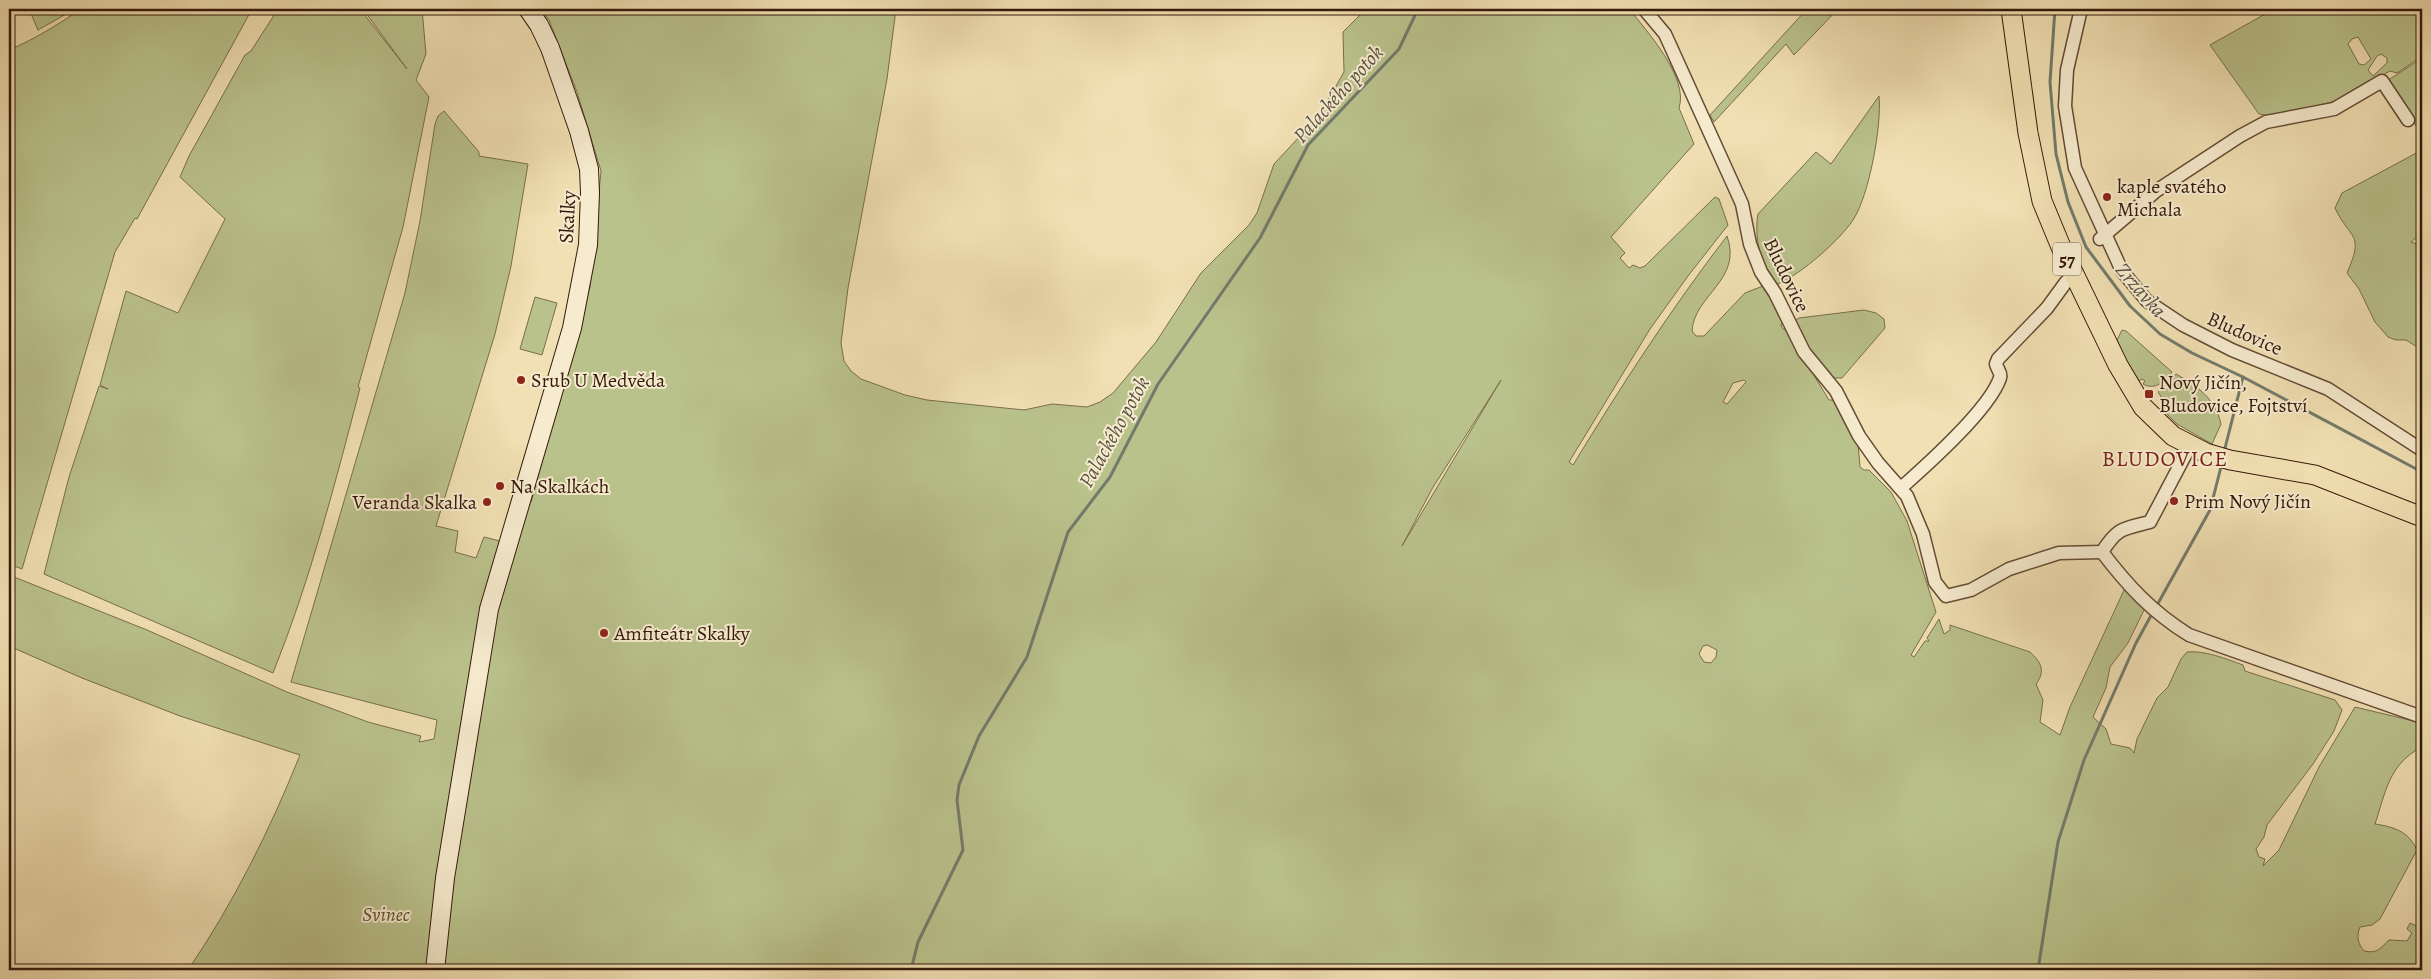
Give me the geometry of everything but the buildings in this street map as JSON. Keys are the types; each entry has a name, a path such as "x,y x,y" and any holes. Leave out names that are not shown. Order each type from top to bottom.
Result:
{"main road":[{"name":"57","path":"2011,9 2026,124 2038,187 2055,233 2118,365 2139,401 2161,426 2190,446 2224,458 2315,475 2422,517"}],"street":[{"name":"Skalky","path":"435,970 446,878 489,609 542,434 581,289 588,245 590,193 588,169 579,131 550,48 540,25 528,9"},
{"name":"Bludovice","path":"1644,9 1665,34 1742,204 1750,244 1761,272 1775,293 1804,352 1836,391 1859,436 1907,496 1923,534 1935,582 1946,596 1971,590 2009,569 2059,553 2102,552"},
{"name":"Bludovice","path":"2081,9 2067,70 2065,106 2075,168 2103,237 2122,271 2147,302 2183,325 2224,346 2328,389 2422,450"},
{"path":"2103,237 2156,191 2240,136 2266,122 2334,109 2382,81 2408,120"},
{"path":"1900,488 1949,443 1974,415 1999,379 2000,373 1996,364 1998,359 2047,308 2066,282 2076,276"},
{"path":"2190,446 2150,522 2125,529 2113,535 2102,552 2125,583 2162,618 2189,635 2422,717"}],"green space":[{"path":"29,9 75,9 38,30"},
{"path":"81,9 252,9 137,219 135,218 115,252 22,569 9,564 9,50 46,31"},
{"path":"278,9 360,9 407,69 363,9 422,9 426,54 416,80 429,97 403,227 358,387 360,388 341,460 299,603 273,673 44,574 69,477 99,386 108,389 100,385 126,291 178,313 225,219 180,177 189,156 245,55 251,51"},
{"name":"Svinec","path":"541,9 896,9 887,79 848,288 841,343 844,361 851,371 861,379 905,395 927,400 1024,410 1052,404 1087,407 1100,402 1113,393 1156,342 1201,273 1249,225 1257,213 1274,164 1316,119 1344,72 1343,32 1366,9 1629,9 1655,42 1672,69 1678,83 1679,108 1694,144 1611,237 1625,253 1620,258 1629,268 1633,265 1640,268 1645,266 1715,197 1719,199 1728,225 1650,329 1569,462 1573,465 1647,348 1727,236 1730,251 1729,264 1723,276 1701,307 1695,318 1692,331 1696,336 1704,336 1745,293 1763,286 1785,324 1781,324 1782,328 1787,331 1829,400 1834,400 1858,444 1860,467 1864,470 1869,470 1891,492 1907,521 1936,612 1911,655 1914,657 1925,641 1929,641 1927,638 1939,619 1944,634 1950,630 1950,625 2030,652 2037,659 2041,667 2041,675 2036,684 2043,700 2040,722 2060,735 2070,707 2125,588 2145,608 2128,643 2110,667 2106,688 2093,717 2106,729 2111,744 2130,748 2134,753 2137,739 2157,698 2168,687 2181,659 2187,652 2201,652 2223,658 2243,665 2245,671 2335,700 2342,710 2334,731 2313,764 2267,825 2264,837 2256,849 2259,857 2265,859 2263,866 2279,850 2319,767 2355,707 2422,723 2422,745 2407,757 2395,771 2386,788 2375,824 2405,834 2417,850 2380,919 2372,925 2360,927 2358,937 2360,946 2364,951 2373,952 2389,940 2407,941 2412,933 2407,929 2410,923 2419,927 2422,922 2422,937 2418,936 2416,940 2421,942 2422,939 2422,970 188,970 205,945 250,866 300,755 180,716 82,678 9,646 9,575 147,630 287,692 368,722 421,736 419,742 434,739 437,720 291,682 405,293 420,221 435,124 438,116 444,111 479,152 479,156 528,164 511,266 495,334 436,526 458,531 455,552 476,558 484,537 500,541 481,607 524,494 531,502 590,287 601,171 577,92 549,20","holes":["1501,380 1402,546 1432,489","1744,380 1746,382 1727,404 1723,402 1733,383","1707,645 1717,650 1716,657 1711,663 1704,662 1699,654 1703,646"]},
{"path":"1807,9 1838,9 1794,55 1786,44 1714,122 1710,115"},
{"path":"2274,9 2422,9 2422,56 2397,73 2390,71 2340,100 2295,111 2259,114 2210,45","holes":["2358,37 2371,59 2364,65 2359,64 2348,44 2352,39","2381,54 2387,58 2387,63 2373,76 2368,70 2377,56"]},
{"path":"2422,58 2422,135 2387,81"},
{"path":"1879,96 1878,124 1873,160 1859,209 1847,228 1819,256 1797,273 1778,284 1767,270 1760,252 1757,232 1758,214 1816,152 1831,164"},
{"path":"2422,150 2422,233 2411,242 2422,246 2422,350 2406,340 2396,340 2388,337 2375,322 2359,289 2347,273 2355,250 2355,243 2335,208 2342,193"},
{"path":"535,297 557,303 542,355 520,349"},
{"path":"1864,310 1876,313 1884,319 1885,328 1842,378 1832,378 1815,358 1793,322 1799,318"},
{"path":"2122,330 2126,331 2172,372 2163,382 2156,386 2147,386 2143,384 2145,381 2142,379 2139,381 2126,361 2117,340"},
{"path":"2176,374 2198,388 2214,407 2221,424 2212,444 2177,424 2163,410 2164,401 2158,392"}],"waterway":[{"name":"Palackého potok","path":"911,970 918,942 963,850 957,800 959,785 979,736 1027,657 1068,532 1110,477 1158,384 1260,238 1308,145 1399,49 1418,9"},
{"name":"Zrzávka","path":"2055,9 2050,82 2056,154 2068,202 2086,247 2130,306 2160,334 2192,353 2243,377 2422,472"},
{"path":"2224,452 2243,377"},
{"path":"2156,607 2210,510 2222,463"},
{"path":"2038,970 2058,842 2084,760 2136,643 2153,612"}],"place":[{"name":"kaple svatého Michala","path":"2107,197"},
{"name":"Srub U Medvěda","path":"521,380"},
{"name":"Nový Jičín, Bludovice, Fojtství","path":"2149,394"},
{"name":"Na Skalkách","path":"500,486"},
{"name":"Prim Nový Jičín","path":"2174,501"},
{"name":"Veranda Skalka","path":"487,502"},
{"name":"Amfiteátr Skalky","path":"604,633"}],"district":[{"name":"BLUDOVICE","path":"2165,458"}]}
